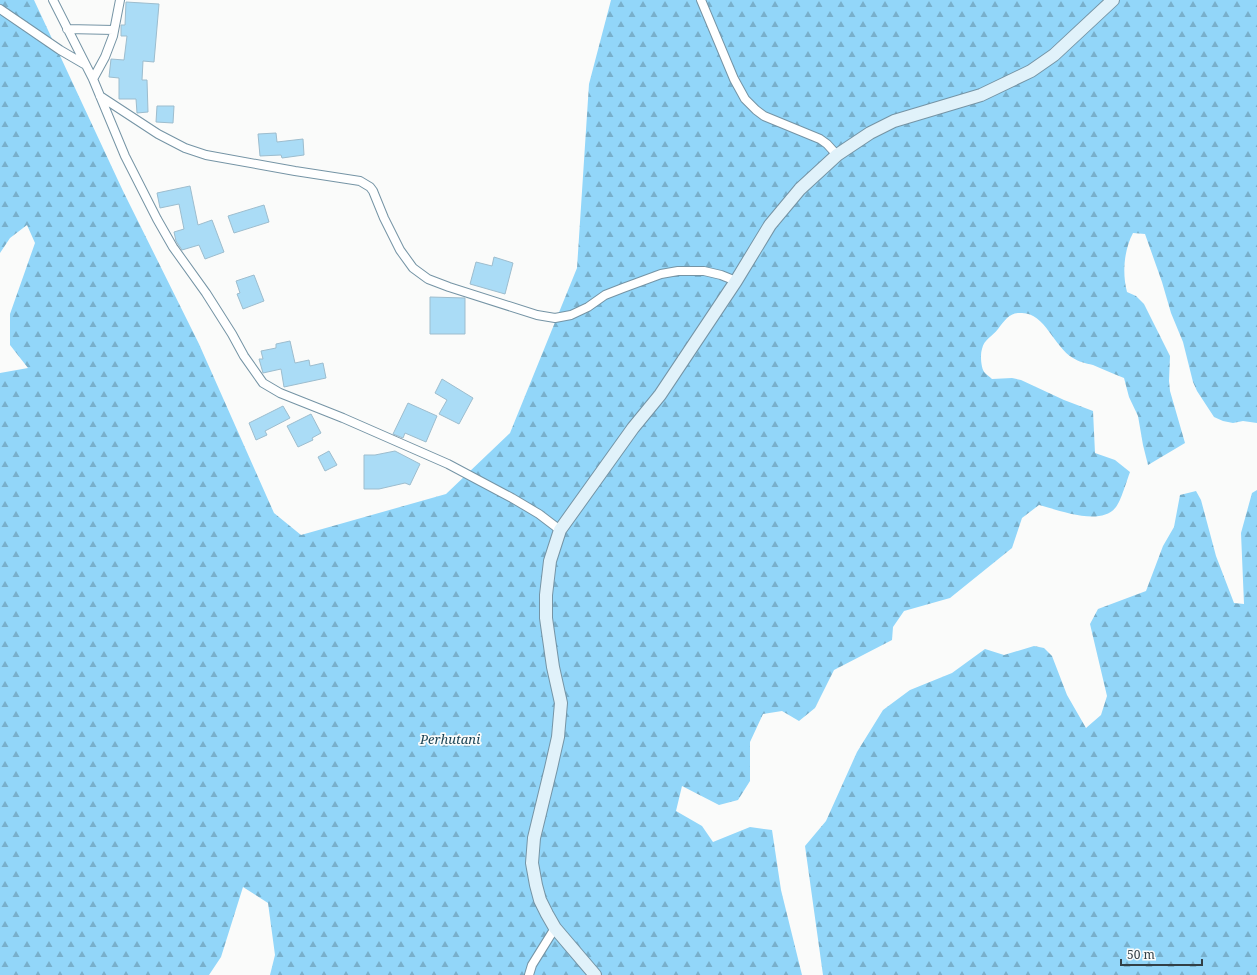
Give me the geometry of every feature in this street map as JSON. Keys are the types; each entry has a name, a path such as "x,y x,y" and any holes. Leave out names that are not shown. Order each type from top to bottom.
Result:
{"street":[{"path":"53,0 93,79 125,156 157,219 173,246 206,293 244,356 263,383 280,393 336,415 448,464 512,498 539,514 560,530"},
{"path":"93,79 105,58 114,30 120,0"},
{"path":"701,0 734,79 745,99 764,116 820,139 837,155"},
{"path":"595,975 555,928 540,900 532,863 534,838 558,736 560,714 560,698 553,667 546,611 550,561 560,530 633,428 660,395 736,281 770,225 800,189 837,155 870,133 894,121 981,95 1031,71 1054,54 1113,0"},
{"path":"0,9 60,50 85,65"},
{"path":"67,29 114,30"},
{"path":"100,96 158,134 185,148 206,155 295,171 360,180 373,191 384,218 400,250 416,271 428,279 449,287 537,315 555,318 571,315 588,307 605,295 661,274 678,271 704,271 721,275 736,281"},
{"path":"529,975 532,965 555,928"}],"green space":[{"name":"Perhutani","path":"0,0 34,0 123,191 199,344 274,513 301,535 446,494 510,433 577,268 589,84 611,0 1257,0 1257,423 1243,421 1233,423 1214,417 1197,391 1193,382 1183,342 1171,313 1145,234 1133,233 1130,240 1124,269 1125,285 1127,292 1136,296 1144,304 1170,356 1170,391 1185,443 1148,465 1138,416 1129,397 1124,378 1073,358 1066,353 1043,324 1030,314 1018,313 1011,315 996,332 986,340 981,355 982,365 986,374 992,379 1012,378 1021,380 1064,400 1093,411 1095,453 1115,460 1130,472 1118,504 1109,513 1100,516 1079,515 1039,505 1022,518 1012,548 950,598 904,611 893,627 892,640 834,670 815,708 799,721 782,711 763,714 750,742 750,781 738,800 719,805 682,786 676,811 702,826 713,842 750,827 772,830 781,890 802,975 270,975 275,955 268,903 243,887 221,957 209,975 0,975 0,373 28,368 10,345 10,314 35,243 27,225 10,238 0,253"},
{"path":"1257,490 1257,975 823,975 805,846 826,821 857,752 883,710 910,690 952,673 985,649 1004,655 1034,646 1044,648 1052,656 1067,695 1086,728 1101,715 1107,696 1090,624 1098,609 1146,591 1163,546 1174,527 1180,495 1196,491 1201,500 1216,556 1234,603 1244,604 1241,533 1252,493"}],"building":[{"path":"126,2 159,4 154,62 143,61 142,80 147,80 148,112 137,113 136,99 119,99 119,78 109,77 111,59 124,60 127,36 121,36 121,25 125,25"},
{"path":"157,106 174,106 173,123 156,122"},
{"path":"276,133 277,142 303,139 304,155 282,158 281,155 260,156 258,134"},
{"path":"190,186 198,225 212,220 224,252 205,259 199,245 182,250 176,241 174,232 184,229 179,204 160,208 157,193"},
{"path":"264,205 269,222 234,233 228,216"},
{"path":"494,257 513,263 505,294 470,284 476,262 492,266"},
{"path":"254,275 264,301 243,309 237,294 240,293 236,281"},
{"path":"430,297 465,298 465,334 430,334"},
{"path":"290,341 295,363 309,360 310,366 323,363 326,378 284,387 281,369 263,373 259,359 263,359 261,351 276,348 276,344"},
{"path":"442,379 473,398 459,424 439,414 447,400 435,393"},
{"path":"408,403 437,416 426,442 405,433 403,438 393,434"},
{"path":"283,406 290,418 265,431 267,435 256,440 249,423"},
{"path":"311,414 321,433 312,438 313,440 298,447 287,426"},
{"path":"329,451 337,465 325,471 318,457"},
{"path":"395,451 420,464 410,485 405,483 379,489 364,489 364,455 375,455"}]}
